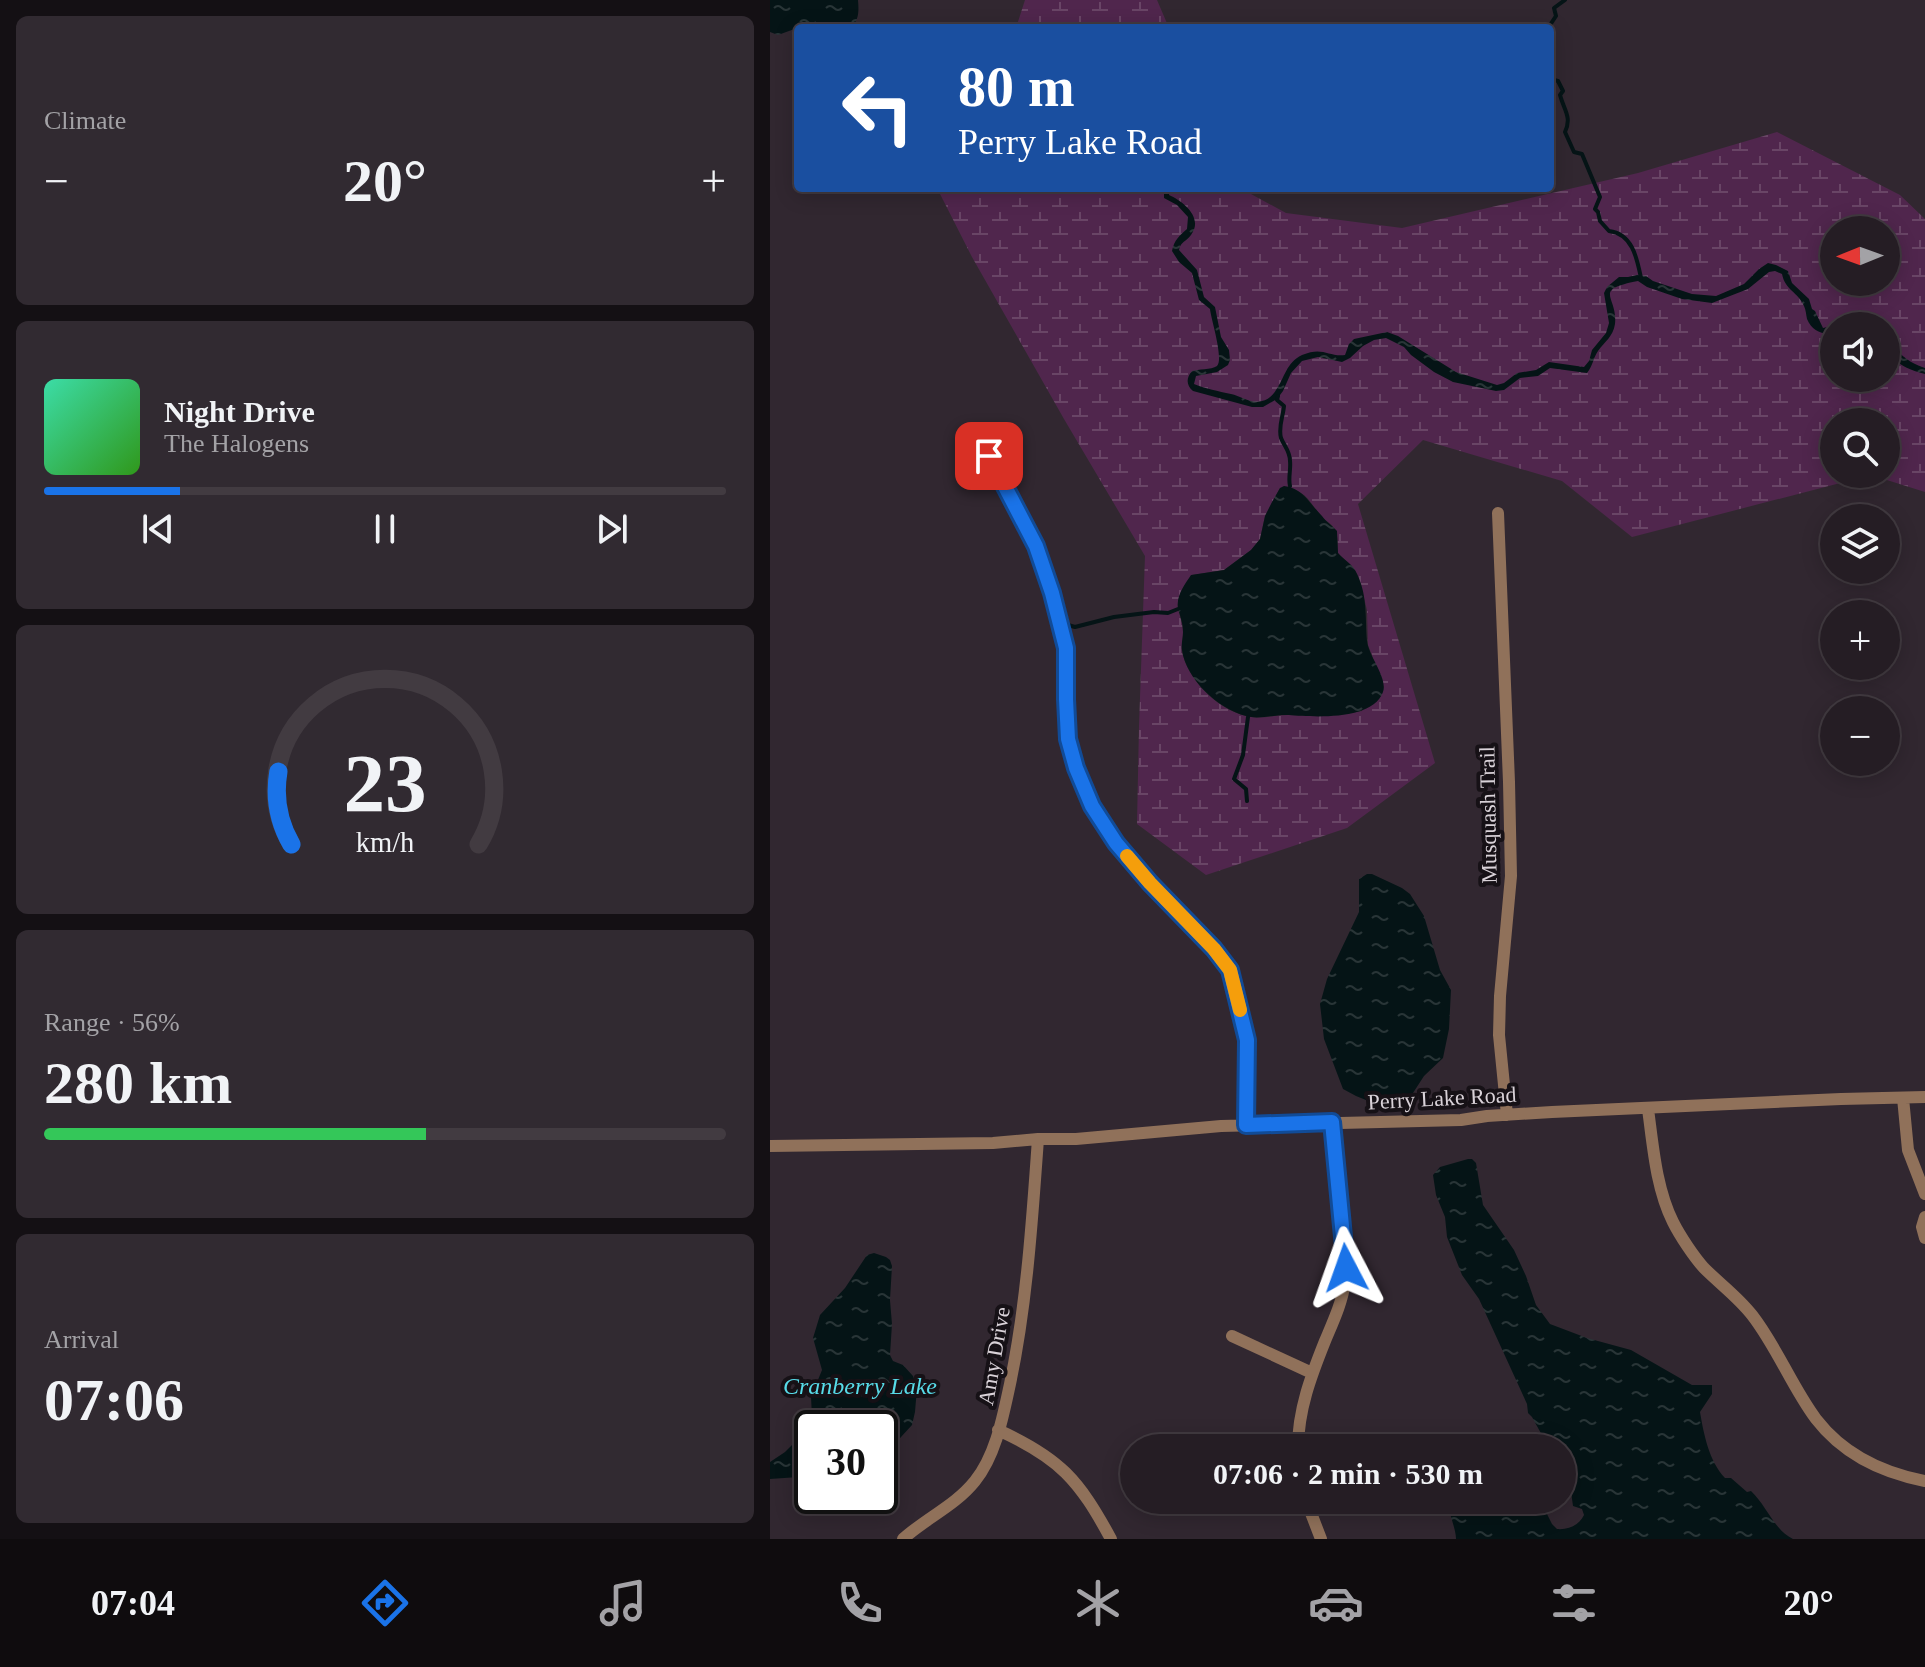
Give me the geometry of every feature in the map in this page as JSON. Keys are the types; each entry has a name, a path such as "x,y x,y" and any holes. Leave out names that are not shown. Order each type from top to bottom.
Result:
{"street":[{"path":"989,456 1036,546 1052,593 1066,648 1068,739 1092,806 1116,843 1230,970 1247,1040 1246,1125"},
{"name":"Musquash Trail","path":"1498,513 1511,876 1499,1035 1507,1115"},
{"name":"Perry Lake Road","path":"770,1146 993,1143 1221,1126 1461,1120 1738,1103 1925,1097"},
{"path":"1903,1098 1908,1150 1925,1194"},
{"path":"1648,1109 1658,1175 1673,1222 1702,1265 1745,1306 1763,1329 1816,1419 1861,1460 1898,1476 1925,1481"},
{"path":"1299,1434 1300,1416 1312,1373 1345,1285 1332,1122"},
{"name":"Amy Drive","path":"903,1539 957,1500 975,1481 987,1462 998,1430 1024,1302 1038,1139"},
{"path":"1925,1217 1922,1227 1925,1238"},
{"path":"1232,1336 1312,1373"},
{"path":"998,1430 1039,1450 1068,1474 1083,1491 1111,1539"},
{"path":"1311,1514 1321,1539"}],"green space":[{"path":"1025,0 1157,0 1167,24 1017,24"},
{"path":"1777,132 1900,195 1925,219 1925,492 1900,484 1900,408 1820,408 1821,488 1632,537 1562,481 1423,440 1358,504 1435,763 1347,828 1206,875 1137,824 1145,556 972,257 939,192 1247,192 1286,213 1402,228 1638,173","holes":["1280,488 1295,490 1308,499 1334,528 1338,553 1355,570 1367,610 1368,645 1379,674 1362,711 1335,715 1251,717 1217,702 1191,674 1182,652 1183,630 1178,600 1192,575 1224,570 1251,550 1260,539 1265,516"]}],"water":[{"path":"770,0 858,0 854,24 794,24 794,29 778,35 770,32"},
{"path":"1164,192 1169,192 1169,195 1186,206 1193,216 1194,229 1179,250 1197,270 1204,297 1215,307 1230,360 1217,372 1196,376 1194,384 1250,401 1258,402 1270,397 1289,366 1302,355 1315,351 1345,355 1354,339 1387,332 1456,372 1497,385 1517,373 1536,370 1549,362 1584,367 1609,323 1604,293 1619,277 1646,276 1692,294 1716,296 1744,284 1768,263 1776,265 1788,271 1792,283 1809,299 1820,322 1820,332 1809,323 1801,301 1786,284 1782,274 1775,271 1769,272 1748,289 1712,303 1682,299 1638,281 1611,291 1614,328 1587,373 1550,368 1538,376 1520,378 1504,390 1496,391 1453,382 1386,338 1363,346 1342,362 1318,357 1302,361 1291,373 1277,399 1263,407 1252,407 1193,391 1188,384 1192,371 1217,366 1219,362 1210,309 1199,300 1192,273 1172,251 1187,229 1188,217 1177,205 1164,198"},
{"path":"1900,353 1925,368 1925,374 1900,364"},
{"path":"1284,486 1301,493 1337,531 1338,553 1353,568 1362,587 1367,641 1384,686 1377,701 1355,713 1246,716 1214,700 1197,682 1185,661 1178,608 1184,586 1191,575 1224,570 1251,550 1260,539 1272,502"},
{"path":"1367,874 1410,894 1424,916 1440,970 1451,990 1449,1029 1443,1058 1424,1076 1407,1099 1383,1107 1343,1089 1324,1039 1320,1004 1327,979 1359,912 1359,879"},
{"path":"1468,1159 1476,1163 1483,1205 1514,1250 1536,1305 1550,1324 1631,1350 1692,1385 1712,1385 1712,1394 1700,1412 1705,1439 1715,1464 1725,1478 1731,1478 1747,1492 1751,1491 1781,1530 1793,1539 1456,1539 1451,1514 1547,1514 1557,1529 1573,1526 1584,1515 1582,1509 1576,1507 1576,1434 1541,1434 1528,1413 1527,1404 1479,1299 1462,1275 1447,1237 1445,1217 1436,1195 1433,1175 1440,1167"},
{"name":"Cranberry Lake","path":"874,1253 890,1260 890,1355 893,1361 903,1365 913,1376 917,1388 912,1425 898,1440 898,1410 812,1410 811,1397 822,1370 813,1338 820,1315 845,1288 867,1255"},
{"name":"Cranberry Lake","path":"794,1443 794,1477 770,1479 770,1462"}],"waterway":[{"path":"1551,24 1556,16 1554,8 1565,0"},
{"path":"1554,80 1558,81 1563,91 1560,95 1568,118 1565,132 1574,152 1582,154 1600,197 1595,209 1600,221 1609,231 1629,242 1641,278"},
{"path":"1278,396 1277,400 1284,406 1280,434 1290,457 1290,486"},
{"path":"1061,598 1068,625 1075,627 1114,617 1168,613 1178,609"},
{"path":"1247,801 1246,789 1234,779 1243,755 1248,717"}],"slow traffic":[{"path":"1127,856 1230,970 1240,1010"}],"route":[{"path":"989,456 1036,546 1052,593 1066,648 1068,739 1092,806 1116,843 1230,970 1247,1040 1246,1125 1332,1122 1346,1268"}]}
